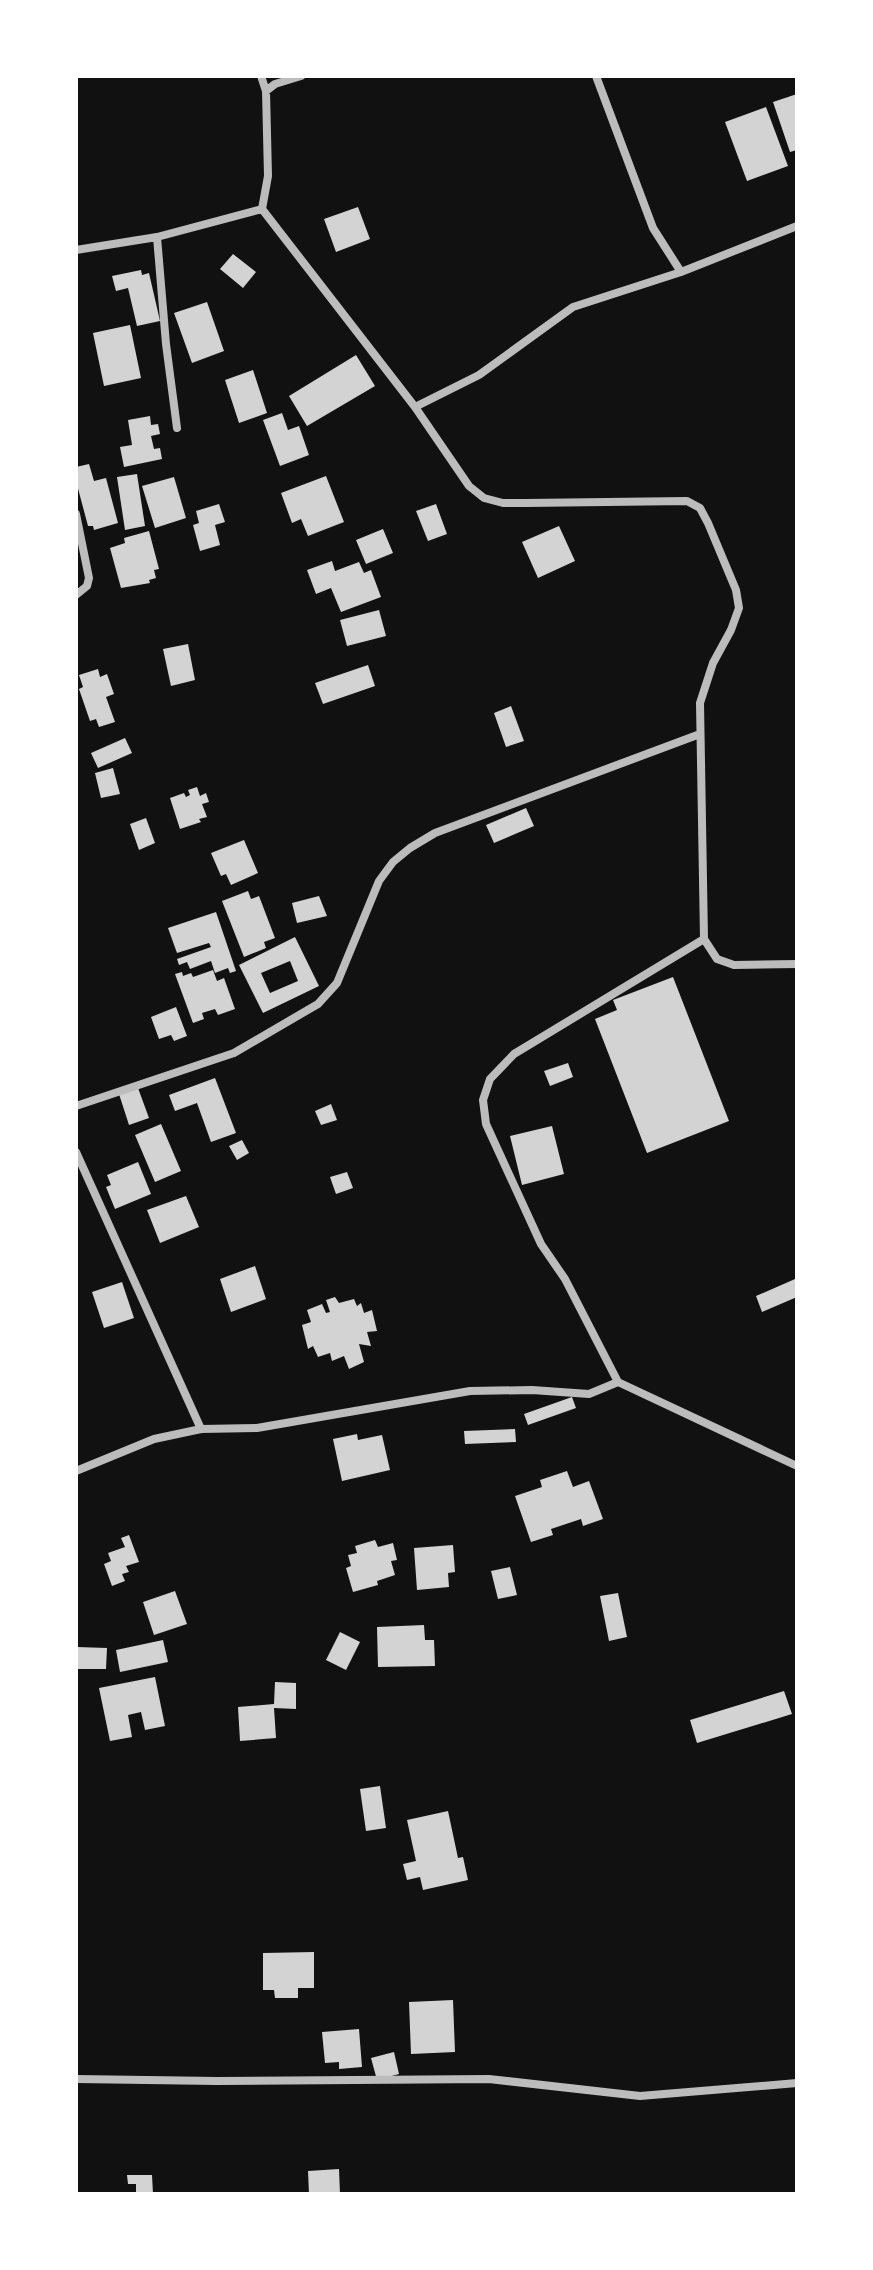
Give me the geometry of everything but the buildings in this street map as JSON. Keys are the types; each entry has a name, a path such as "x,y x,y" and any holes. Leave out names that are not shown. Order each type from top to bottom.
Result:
{"street":[{"path":"261,76 266,91 268,176 262,209 415,407 469,486 484,498 503,503 687,501 700,508 726,563 739,608 713,663 700,703 704,939 717,959 734,965 797,964"},
{"path":"266,91 275,84 301,76"},
{"path":"596,76 653,228 681,272"},
{"path":"76,250 157,237 262,209"},
{"path":"415,407 479,375 573,307 681,272 797,226"},
{"path":"157,237 177,428"},
{"path":"76,514 89,578 87,586 76,595"},
{"path":"76,1106 234,1053 318,1004 337,983 379,881 393,862 422,840 700,734"},
{"path":"704,939 514,1054 490,1079 483,1100 486,1124 541,1244 565,1279 618,1382 797,1466"},
{"path":"76,1152 201,1429"},
{"path":"76,1471 154,1439 201,1429 257,1428 470,1391 532,1390 589,1394 618,1382"},
{"path":"76,2079 489,2079 640,2096 797,2083"}]}
